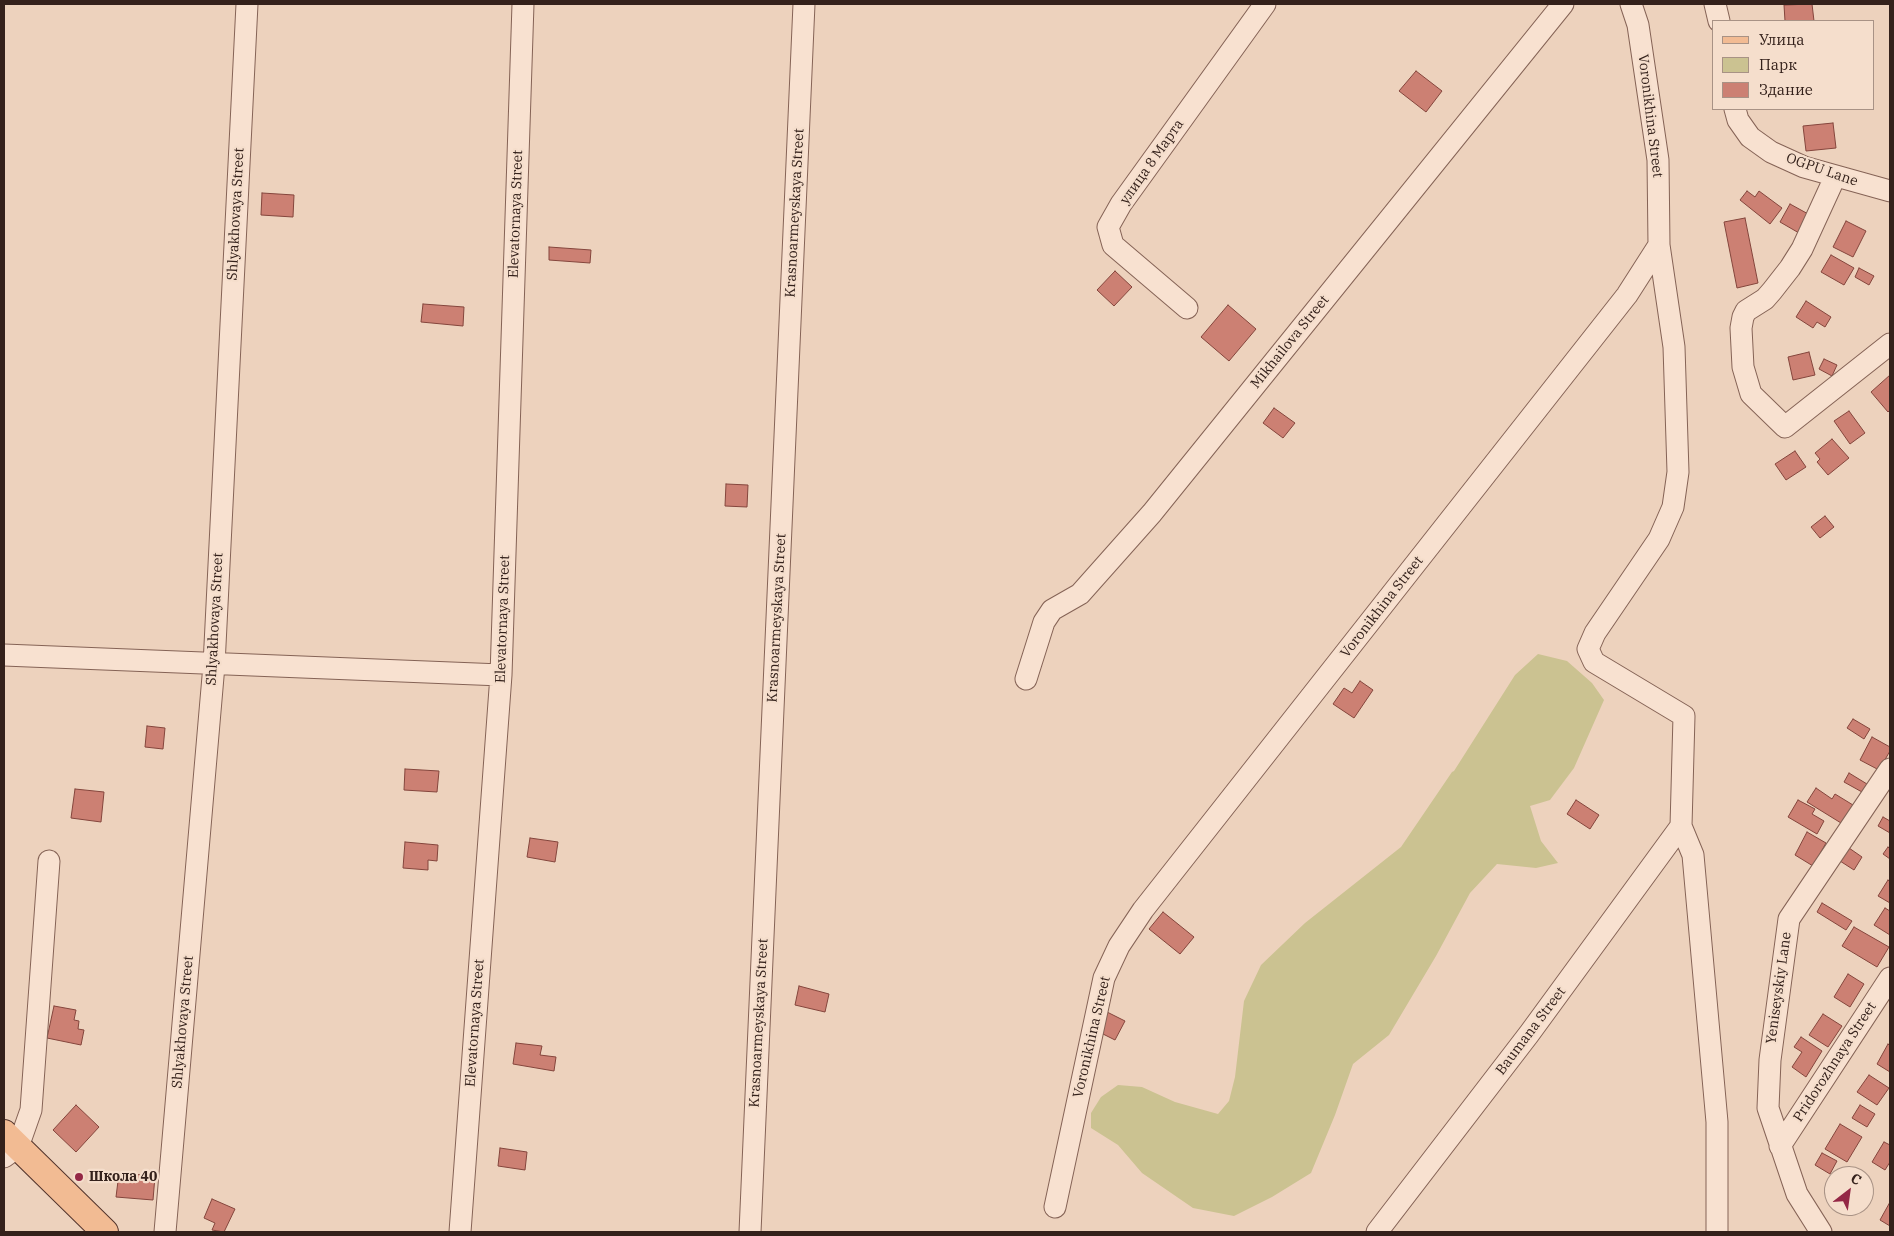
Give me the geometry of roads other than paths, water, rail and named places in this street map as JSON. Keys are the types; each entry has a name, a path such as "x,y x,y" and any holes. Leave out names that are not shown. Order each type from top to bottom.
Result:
{"main road":[{"path":"8,1146 104,1232"}],"street":[{"name":"Shlyakhovaya Street","path":"165,1232 214,665 247,4"},
{"name":"Elevatornaya Street","path":"460,1232 501,675 523,4"},
{"name":"Krasnoarmeyskaya Street","path":"750,1232 804,4"},
{"name":"улица 8 Марта","path":"1187,308 1113,245 1108,226 1121,204 1264,4"},
{"name":"Mikhailova Street","path":"1026,679 1044,622 1052,610 1080,594 1152,513 1563,4"},
{"name":"Voronikhina Street","path":"1055,1208 1104,978 1118,946 1143,910 1627,295 1659,245 1658,160 1638,25 1631,4"},
{"path":"1715,4 1719,20"},
{"name":"OGPU Lane","path":"1736,114 1750,137 1771,152 1804,166 1890,191"},
{"path":"1835,176 1802,249 1765,299 1746,311 1741,328 1743,367 1751,394 1785,426 1890,344"},
{"path":"1659,245 1674,347 1678,472 1673,507 1659,539 1595,633 1588,649 1594,662 1684,716 1681,826 1693,855 1717,1122 1718,1232"},
{"path":"4,655 214,665 501,675"},
{"name":"Yeniseyskiy Lane","path":"1821,1232 1797,1194 1768,1108 1770,1060 1789,918 1890,769"},
{"name":"Baumana Street","path":"1377,1232 1529,1034 1681,826"},
{"path":"8,1146 31,1110 49,861"},
{"name":"Pridorozhnaya Street","path":"1780,1146 1890,978"}],"place":[{"name":"Школа 40","path":"79,1177"}]}
